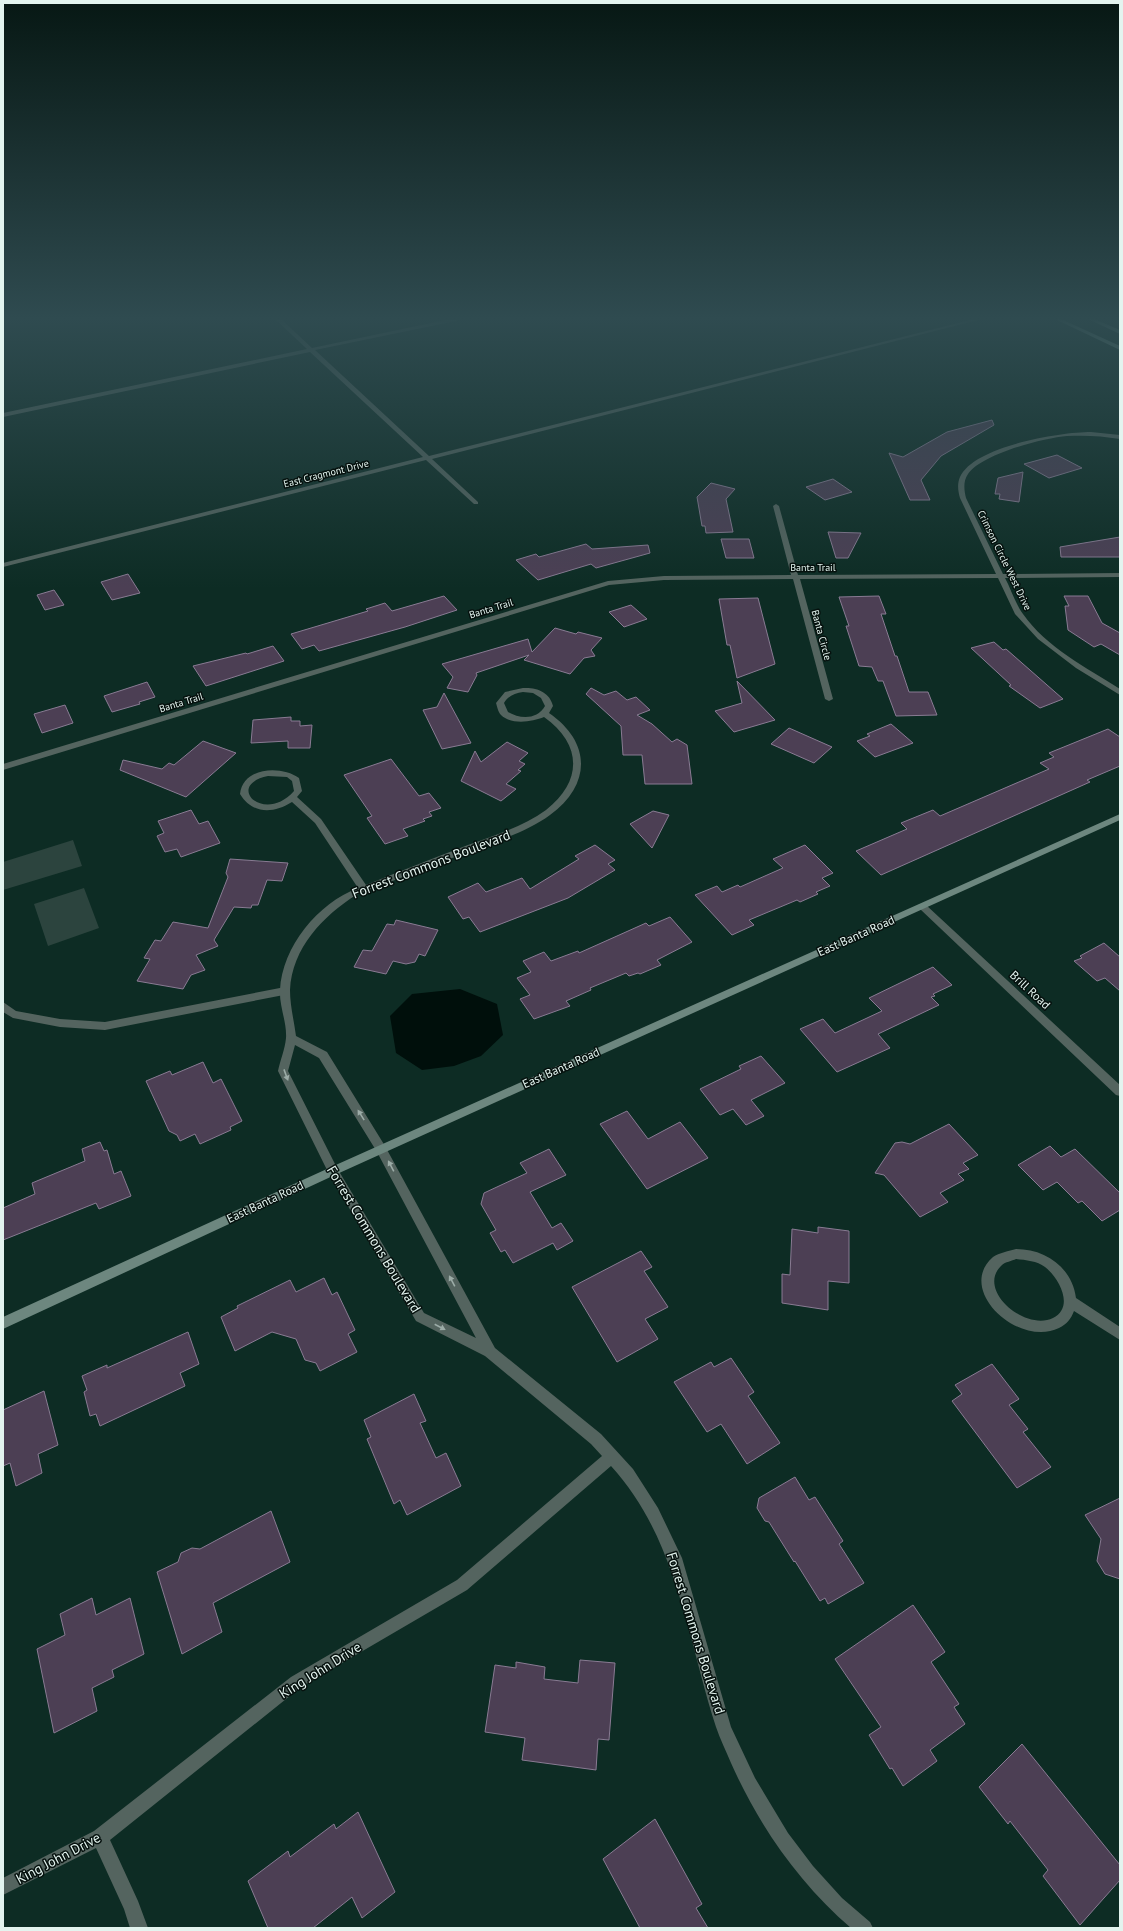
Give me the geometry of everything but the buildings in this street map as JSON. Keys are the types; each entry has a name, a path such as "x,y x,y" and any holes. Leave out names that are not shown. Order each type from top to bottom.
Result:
{"street":[{"path":"3,415 30,409"},
{"path":"374,409 476,503"},
{"name":"East Cragmont Drive","path":"3,565 620,409"},
{"name":"Crimson Circle West Drive","path":"1120,437 1093,434 1062,435 992,454 976,462 964,473 961,482 963,498 1002,576 1019,614 1034,633 1050,646 1120,693"},
{"name":"Banta Circle","path":"776,506 829,699"},
{"name":"Banta Trail","path":"3,767 608,583 664,578 1120,575"},
{"path":"527,690 536,692 544,695 548,700 549,706 544,714 529,719 512,718 504,713 500,703 505,696 513,692 527,690"},
{"name":"Forrest Commons Boulevard","path":"544,714 556,722 569,735 575,745 579,760 573,782 562,799 552,809 533,822 517,830 363,888 337,903 310,929 300,943 287,974 285,991 291,1038 283,1071 332,1171 420,1317 490,1352 587,1431 628,1474 654,1513 671,1548 686,1590 724,1728 749,1784 782,1839 807,1872 836,1904 864,1928"},
{"path":"278,772 289,775 298,783 298,791 293,798 278,806 261,806 248,801 244,790 248,783 256,777 278,772"},
{"path":"293,798 318,821 363,888"},
{"name":"East Banta Road","path":"3,1323 332,1171 923,907 1120,817"},
{"name":"Brill Road","path":"923,907 1120,1092"},
{"path":"3,1006 13,1014 60,1023 105,1026 285,991"},
{"path":"291,1038 323,1055 381,1149 490,1352"},
{"path":"1024,1254 1042,1260 1050,1264 1064,1278 1070,1294 1071,1302 1067,1315 1056,1324 1042,1328 1017,1322 1002,1312 992,1299 988,1284 991,1269 1001,1258 1008,1255 1024,1254"},
{"path":"1071,1302 1095,1316 1120,1334"},
{"name":"King John Drive","path":"3,1887 100,1837 296,1682 462,1585 611,1457"},
{"path":"100,1837 139,1928"}],"shaded area":[{"path":"73,840 82,866 3,890 3,862"},
{"path":"84,888 99,928 48,946 34,904"},
{"path":"460,989 497,1004 503,1035 481,1056 454,1066 422,1070 396,1053 390,1016 412,994"}]}
